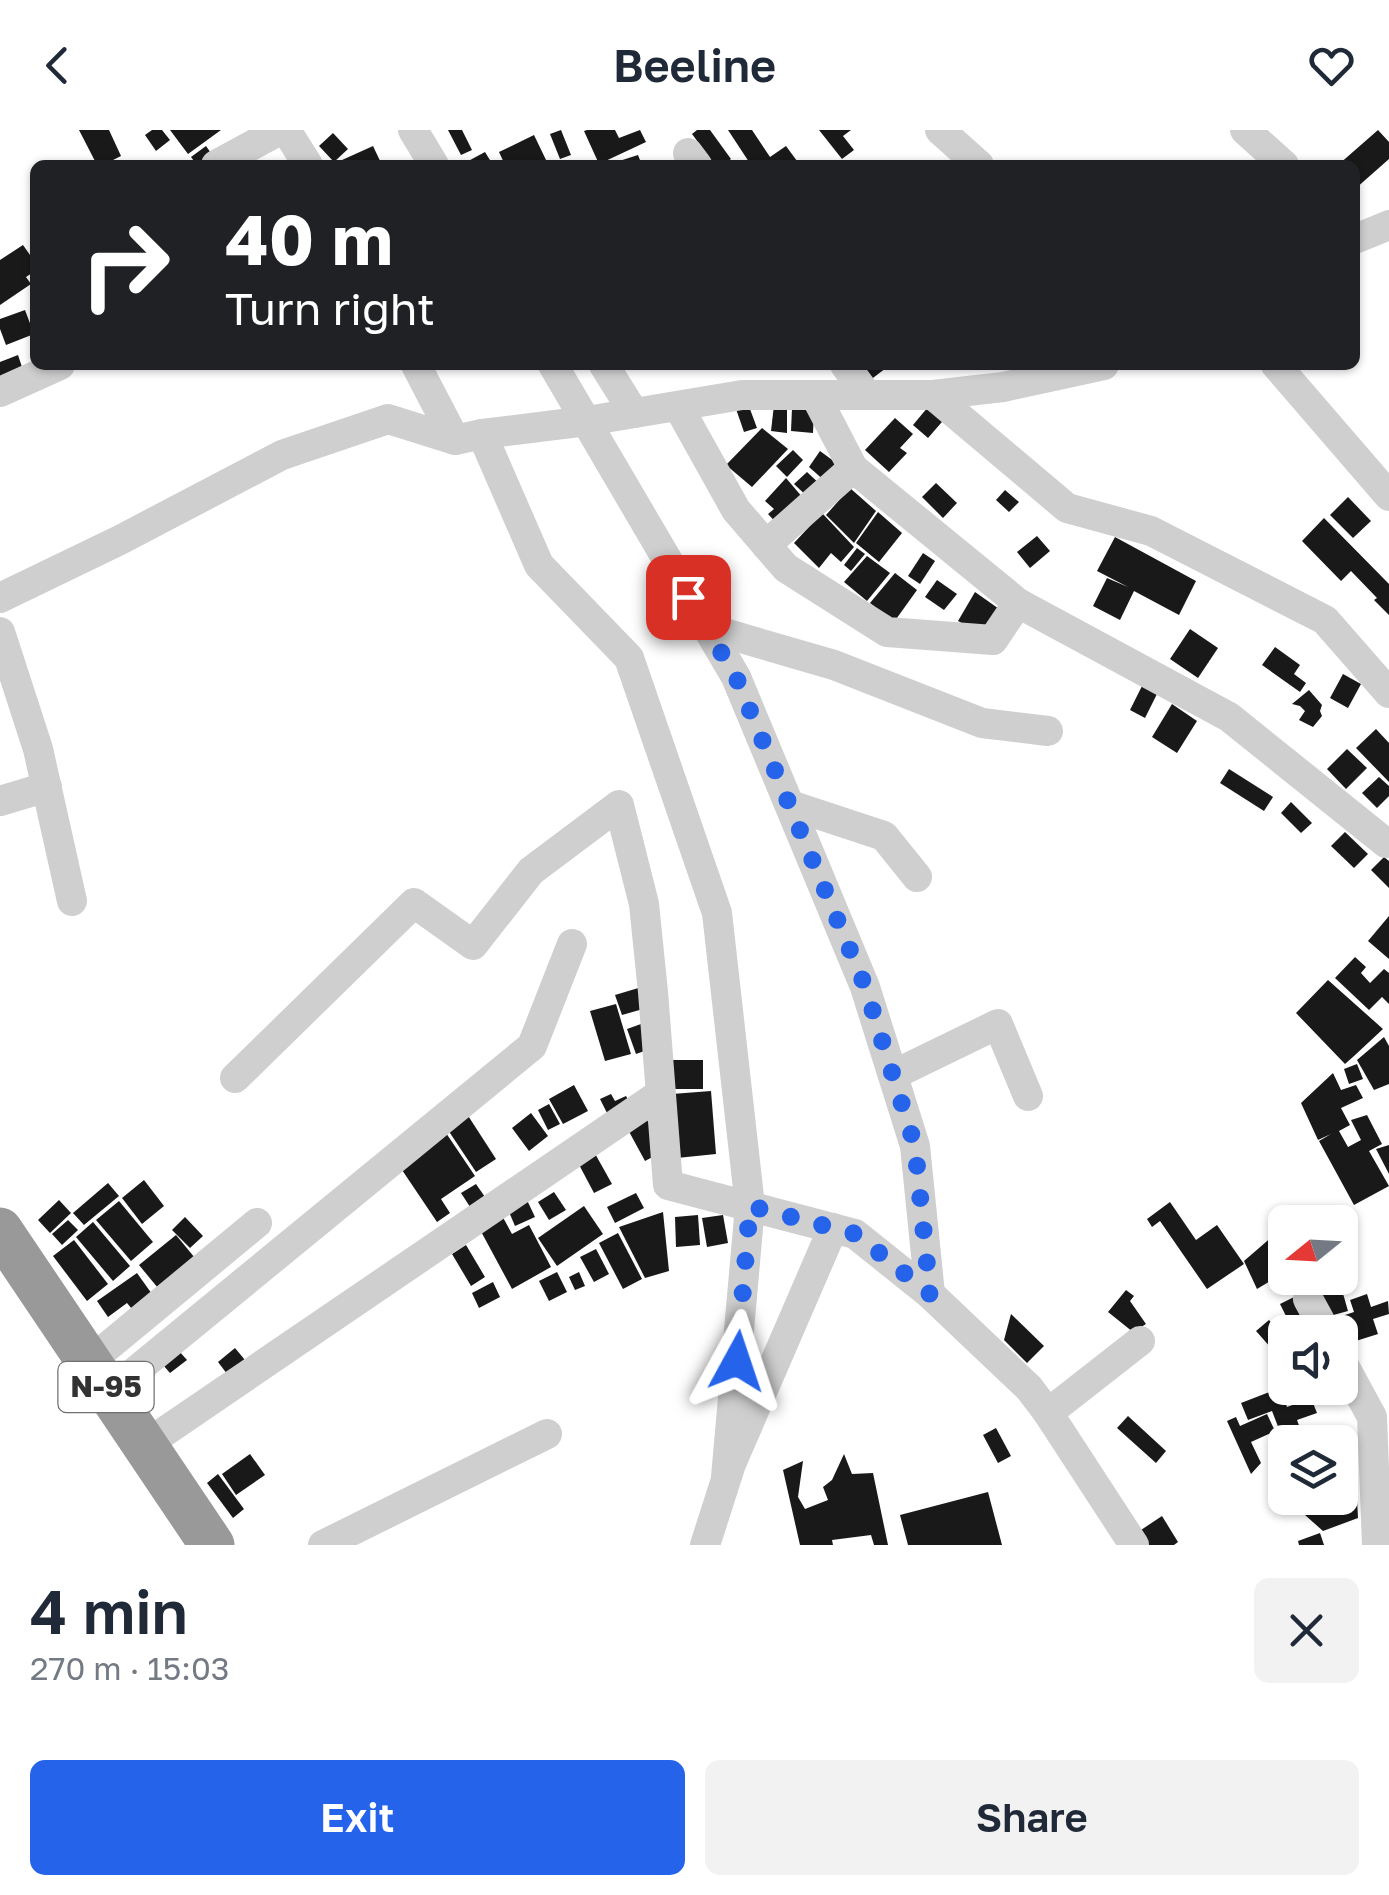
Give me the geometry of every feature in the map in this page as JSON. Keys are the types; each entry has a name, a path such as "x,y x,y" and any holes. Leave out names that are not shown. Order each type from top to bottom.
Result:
{"highway":[{"name":"N-95","path":"0,1230 212,1545"}],"street":[{"path":"226,160 283,130 304,160"},
{"path":"413,130 431,160"},
{"path":"940,130 973,160"},
{"path":"1246,130 1279,160"},
{"path":"0,392 49,370"},
{"path":"420,370 468,437 540,565 629,658 717,913 750,1206 726,1477"},
{"path":"557,370 736,677 865,986 915,1146 930,1294"},
{"path":"607,370 634,413"},
{"path":"849,370 867,395"},
{"path":"0,598 282,454 388,419 468,437 742,396 932,395 994,376 1054,370"},
{"path":"1280,370 1389,496"},
{"path":"815,395 853,468 1018,603 1229,717 1386,843"},
{"path":"932,395 1067,508 1151,532 1325,620 1389,693"},
{"path":"678,406 736,510 786,568 887,632 993,640 1018,603"},
{"path":"766,544 853,468"},
{"path":"707,628 834,664 982,722 1048,732"},
{"path":"0,632 38,749 72,901"},
{"path":"0,801 46,787"},
{"path":"235,1078 414,903 472,945 531,871 619,805 644,904 668,1185 856,1234 930,1294 1029,1388 1134,1545"},
{"path":"790,806 884,836 918,877"},
{"path":"99,1377 532,1046 572,944"},
{"path":"893,1074 998,1024 1028,1096"},
{"path":"145,1445 660,1094"},
{"path":"99,1377 257,1223"},
{"path":"705,1545 726,1477 833,1228"},
{"path":"1308,1299 1317,1315"},
{"path":"1048,1413 1140,1341"},
{"path":"1358,1391 1372,1416 1377,1545"},
{"path":"323,1545 547,1434"}],"building":[{"path":"79,130 109,130 121,156 94,160"},
{"path":"162,130 170,140 156,151 145,135"},
{"path":"170,130 221,130 188,154"},
{"path":"448,130 462,130 472,150 461,155"},
{"path":"561,130 571,155 560,159 550,134"},
{"path":"615,130 619,138 640,130 646,142 608,160 597,160 584,131"},
{"path":"710,130 731,159 711,160 692,134"},
{"path":"728,130 752,130 770,157 786,146 796,160 748,160"},
{"path":"819,130 851,130 843,136 854,150 842,159"},
{"path":"1378,130 1389,142 1389,159 1360,185 1360,160 1344,160"},
{"path":"333,133 348,149 332,160 319,146"},
{"path":"534,135 546,160 503,160 499,152"},
{"path":"206,146 213,156 206,160 191,157"},
{"path":"373,146 380,160 342,160"},
{"path":"485,152 490,160 470,160"},
{"path":"23,245 30,255 30,274 26,277 30,285 0,305 0,260"},
{"path":"25,310 30,336 6,345 0,319"},
{"path":"18,355 22,367 0,389 0,362"},
{"path":"861,370 883,370 869,381"},
{"path":"747,401 757,428 744,432 735,406"},
{"path":"933,401 948,415 928,438 913,425"},
{"path":"774,405 787,408 787,433 771,431"},
{"path":"792,408 814,410 813,433 791,431"},
{"path":"895,418 913,434 900,448 907,453 889,472 865,450"},
{"path":"762,428 788,449 752,487 726,465"},
{"path":"793,450 803,460 787,477 776,466"},
{"path":"820,451 839,465 826,482 809,467"},
{"path":"807,472 825,489 812,501 794,484"},
{"path":"786,478 809,505 782,529 768,514 774,509 765,501"},
{"path":"936,483 957,503 943,518 922,497"},
{"path":"850,488 876,511 854,543 826,515"},
{"path":"1005,490 1019,502 1009,512 996,500"},
{"path":"1348,497 1371,521 1353,538 1330,515"},
{"path":"878,512 902,533 879,562 856,543"},
{"path":"822,513 854,547 841,562 831,553 819,568 794,543"},
{"path":"1324,518 1389,584 1389,615 1351,571 1341,581 1302,541"},
{"path":"1037,536 1050,551 1030,568 1017,552"},
{"path":"1115,537 1196,581 1179,615 1134,591 1120,620 1093,606 1107,578 1128,587 1097,571"},
{"path":"857,548 865,554 851,571 844,565"},
{"path":"923,553 935,561 920,584 908,576"},
{"path":"867,556 890,573 867,601 844,582"},
{"path":"895,573 917,590 894,622 870,603"},
{"path":"937,580 957,594 944,610 925,597"},
{"path":"975,592 1002,611 984,635 958,621"},
{"path":"1190,629 1218,648 1198,678 1170,659"},
{"path":"1275,647 1300,665 1294,674 1306,683 1300,692 1262,665"},
{"path":"1343,674 1361,684 1348,708 1330,698"},
{"path":"1142,686 1157,694 1145,718 1130,710"},
{"path":"1309,690 1322,705 1322,716 1313,727 1299,720 1305,711 1292,704"},
{"path":"1172,704 1197,721 1177,753 1152,737"},
{"path":"1376,729 1389,743 1389,782 1356,748"},
{"path":"1347,749 1367,768 1346,789 1327,769"},
{"path":"1229,769 1273,797 1264,811 1220,783"},
{"path":"1379,777 1389,786 1389,796 1377,808 1362,793"},
{"path":"1291,802 1312,823 1301,833 1281,813"},
{"path":"1345,832 1368,854 1354,868 1331,846"},
{"path":"1384,857 1389,861 1389,888 1371,870"},
{"path":"1389,916 1389,959 1368,941"},
{"path":"1355,957 1366,967 1361,973 1370,983 1384,969 1389,973 1389,1004 1382,997 1369,1010 1335,978"},
{"path":"1328,980 1383,1029 1345,1064 1296,1013"},
{"path":"645,986 643,1009 622,1015 615,995"},
{"path":"616,1004 631,1054 605,1061 590,1011"},
{"path":"641,1024 650,1049 636,1054 627,1029"},
{"path":"1384,1037 1389,1046 1389,1084 1374,1090 1357,1060"},
{"path":"667,1060 703,1060 703,1089 667,1089"},
{"path":"1357,1064 1363,1079 1349,1084 1344,1069"},
{"path":"1333,1073 1341,1090 1356,1085 1363,1098 1341,1108 1350,1125 1339,1131 1348,1147 1361,1140 1351,1120 1367,1115 1382,1144 1369,1151 1389,1186 1354,1205 1319,1141 1331,1134 1318,1140 1301,1103"},
{"path":"574,1085 588,1111 563,1124 549,1099"},
{"path":"711,1091 716,1154 677,1158 672,1094"},
{"path":"611,1094 615,1101 626,1096 630,1103 611,1121 600,1099"},
{"path":"549,1104 560,1124 548,1130 538,1110"},
{"path":"465,1111 496,1159 476,1172 444,1124"},
{"path":"531,1113 548,1136 529,1151 512,1128"},
{"path":"645,1116 664,1151 645,1161 626,1126"},
{"path":"446,1133 475,1176 441,1199 450,1213 437,1222 398,1164"},
{"path":"1389,1145 1389,1174 1376,1149"},
{"path":"593,1150 612,1184 594,1193 576,1159"},
{"path":"144,1180 164,1206 142,1224 122,1198"},
{"path":"108,1183 119,1196 84,1225 73,1213"},
{"path":"476,1184 485,1197 476,1216 461,1193"},
{"path":"554,1192 566,1210 549,1220 538,1202"},
{"path":"636,1193 644,1208 615,1223 607,1207"},
{"path":"526,1198 535,1217 515,1226 507,1207"},
{"path":"59,1200 71,1213 50,1233 38,1220"},
{"path":"119,1201 153,1242 131,1261 96,1220"},
{"path":"1170,1202 1196,1240 1217,1225 1244,1264 1207,1289 1160,1221 1152,1227 1147,1219"},
{"path":"584,1206 603,1234 557,1266 538,1238"},
{"path":"500,1212 512,1234 529,1225 551,1267 512,1289 477,1224"},
{"path":"663,1212 669,1271 645,1278 619,1227"},
{"path":"698,1215 700,1245 676,1247 675,1217"},
{"path":"723,1215 728,1243 707,1247 702,1218"},
{"path":"185,1217 203,1236 190,1248 172,1230"},
{"path":"68,1220 78,1230 62,1245 52,1234"},
{"path":"93,1222 130,1266 113,1281 76,1237"},
{"path":"618,1233 642,1279 623,1289 599,1243"},
{"path":"176,1235 195,1258 158,1288 139,1265"},
{"path":"74,1240 108,1284 87,1301 53,1256"},
{"path":"1268,1240 1268,1282 1257,1289 1244,1261"},
{"path":"466,1245 485,1277 471,1286 452,1254"},
{"path":"596,1249 609,1274 594,1282 580,1257"},
{"path":"557,1272 567,1292 549,1301 539,1281"},
{"path":"579,1272 585,1286 575,1290 569,1277"},
{"path":"137,1273 152,1294 132,1309 127,1303 108,1317 97,1301"},
{"path":"493,1282 500,1297 479,1308 472,1293"},
{"path":"1126,1290 1134,1296 1130,1301 1146,1324 1133,1332 1108,1312"},
{"path":"1367,1294 1371,1307 1388,1301 1389,1314 1373,1319 1378,1334 1358,1340 1358,1315 1345,1315 1354,1312 1350,1300"},
{"path":"1298,1295 1309,1315 1286,1315 1280,1304"},
{"path":"1343,1295 1348,1311 1325,1315 1320,1296"},
{"path":"1011,1314 1044,1346 1027,1363 1004,1340"},
{"path":"1268,1321 1268,1344 1256,1331"},
{"path":"235,1348 255,1372 237,1387 218,1362"},
{"path":"179,1351 187,1360 170,1373 163,1365"},
{"path":"1268,1393 1268,1405 1314,1405 1317,1413 1297,1420 1299,1425 1277,1425 1272,1411 1248,1420 1241,1403"},
{"path":"1267,1414 1272,1425 1268,1425 1268,1434 1251,1442 1261,1463 1251,1474 1227,1421 1236,1417 1240,1426"},
{"path":"1128,1416 1166,1451 1156,1463 1117,1428"},
{"path":"996,1428 1011,1456 998,1463 983,1435"},
{"path":"250,1454 265,1475 236,1495 222,1474"},
{"path":"844,1454 852,1474 873,1473 888,1545 874,1545 871,1535 832,1540 833,1545 800,1545 783,1470 803,1461 798,1497 805,1509 828,1500 823,1487 832,1480"},
{"path":"218,1474 244,1509 233,1518 207,1483"},
{"path":"988,1492 1002,1545 908,1545 900,1515"},
{"path":"1305,1515 1358,1515 1358,1518 1323,1531"},
{"path":"1162,1516 1178,1542 1142,1545 1135,1534"},
{"path":"1320,1533 1324,1545 1299,1545 1298,1541"}],"route":[{"path":"688,597 736,677 865,986 915,1146 930,1294 856,1234 750,1206 737,1361"}]}
